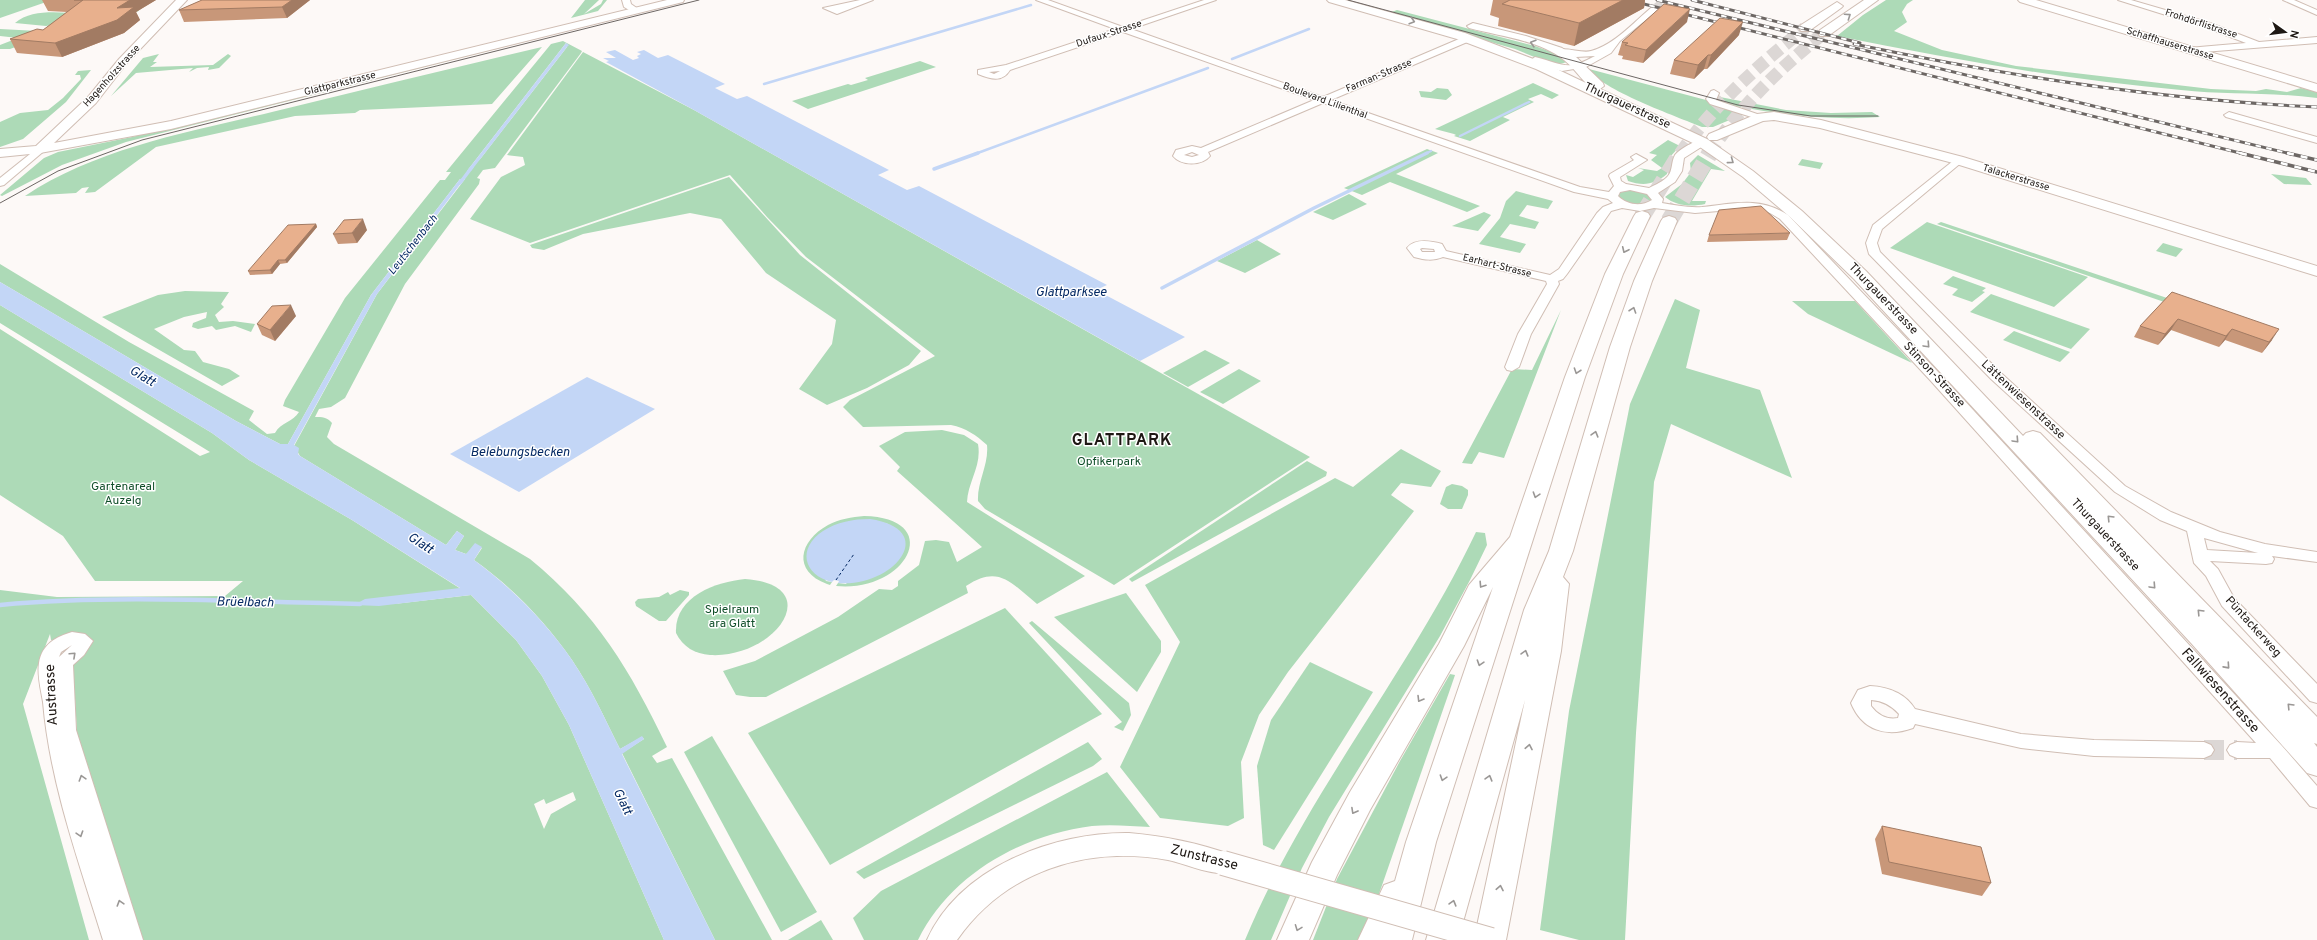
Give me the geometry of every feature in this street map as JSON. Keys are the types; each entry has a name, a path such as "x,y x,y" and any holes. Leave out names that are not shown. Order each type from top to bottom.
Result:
{"main road":[{"name":"Thurgauerstrasse","path":"1333,0 1384,13 1492,46 1708,140 1774,195 1860,275 2195,631 2317,765"},
{"path":"1373,0 1421,13"},
{"path":"1805,28 1847,0"},
{"path":"1824,33 1872,0"},
{"name":"Schaffhauserstrasse","path":"2024,0 2317,88"},
{"path":"1384,13 1382,10 1386,8 1406,9"},
{"name":"Thurgauerstrasse","path":"1459,23 1558,52 1576,65 1585,77 1598,86 1708,140 1773,177 1836,232 2317,734"},
{"path":"1492,46 1516,52 1554,65 1576,65"},
{"path":"1396,940 1421,842 1588,340 1614,274 1649,204"},
{"path":"1442,940 1538,610 1561,551 1620,347 1643,281 1669,221"},
{"path":"1293,940 1307,905 1341,834 1445,658 1481,585 1524,533"},
{"path":"1491,940 1548,651 1561,551"},
{"path":"1374,940 1421,842"}],"street":[{"name":"Hagenholzstrasse","path":"40,149 92,100 123,62 182,0"},
{"name":"Glattparkstrasse","path":"0,153 40,149 171,125 510,41 631,6 669,0"},
{"name":"Glattparkstrasse","path":"631,6 679,0"},
{"path":"848,6 869,0"},
{"name":"Boulevard Lilienthal","path":"1040,0 1578,190 1612,196"},
{"name":"Dufaux-Strasse","path":"1007,68 1212,0"},
{"name":"Frohdörflistrasse","path":"2122,0 2222,30 2256,44"},
{"path":"2287,0 2317,13"},
{"path":"1558,52 1593,54 1616,41 1655,9"},
{"name":"Farman-Strasse","path":"1202,151 1469,38"},
{"path":"2191,50 2317,40"},
{"path":"1576,65 1609,51 1616,41"},
{"path":"1714,93 1711,99 1714,102 1761,117"},
{"path":"2229,115 2317,140"},
{"name":"Talackerstrasse","path":"1708,140 1761,117 1779,117 1821,124 1958,160 2317,271"},
{"path":"1649,204 1637,188 1623,188 1612,192 1612,196 1623,204 1640,207 1649,204 1671,180 1676,171 1680,156 1708,140"},
{"path":"0,183 40,149"},
{"path":"1623,188 1616,183 1614,176 1642,160 1636,157"},
{"name":"Lättenwiesenstrasse","path":"1958,160 1877,227 1870,241 1872,250 1996,376 2120,489 2146,506 2194,529 2228,541 2260,549 2317,557"},
{"name":"Stinson-Strasse","path":"1649,204 1701,210 1745,203 1767,207 1784,217 1935,376 2122,582"},
{"path":"1512,367 1516,349 1524,331 1553,284 1551,279 1559,276 1563,271 1601,214 1607,209 1623,204"},
{"name":"Earhart-Strasse","path":"1442,253 1551,279"},
{"name":"Püntackerweg","path":"2194,529 2202,563 2212,574 2228,602 2317,696"},
{"path":"2201,555 2246,556 2279,560"},
{"name":"Fallwiesenstrasse","path":"2122,582 2275,751 2317,800"},
{"name":"Austrasse","path":"114,940 71,804 54,735 48,663 53,649 72,638 84,641 78,650 64,663 67,730 132,940"},
{"path":"1909,715 2021,741 2094,748 2204,750"},
{"path":"2237,750 2275,751"},
{"name":"Zunstrasse","path":"941,940 956,919 974,900 992,885 1029,863 1053,855 1097,845 1138,845 1169,849 1223,863 1491,940"}],"green space":[{"path":"0,0 52,0 0,18"},
{"path":"585,0 599,0 584,14 601,4 603,0 607,0 598,11 571,18"},
{"path":"1886,0 1913,0 1907,4 1902,12 1907,22 1894,31 1942,50 2016,66 2211,89 2256,91 2266,89 2287,92 2301,88 2317,92 2317,98 2283,95 2198,92 2095,81 1966,61 1837,36 1863,15"},
{"path":"142,8 137,12 46,26 15,23 30,15 46,12 80,13"},
{"path":"1397,10 1535,46 1554,53 1567,62 1560,64 1544,61 1515,49 1389,13"},
{"path":"0,29 57,32 10,49 0,49 0,45 18,38 0,36"},
{"path":"540,38 126,142 62,165 2,196 0,195 44,158 58,152 132,137"},
{"path":"563,41 582,51 495,168 483,170 477,178 480,179 479,184 405,284 345,398 331,407 319,409 315,417 324,418 332,423 327,437 334,444 530,559 554,580 593,622 625,668 667,747 652,756 657,763 672,758 772,940 715,940 622,753 644,739 642,737 620,749 598,704 562,646 540,619 515,593 474,560 482,548 466,554 455,550 464,536 457,531 446,545 300,456 294,446 377,294 465,179 460,179 371,295 288,444 280,444 236,421 0,282 0,264 129,342 254,411 249,420 267,434 275,433 280,426 294,418 299,412 283,406 285,400 345,298 440,180 445,180 451,172 446,172 551,44","holes":["566,43 567,47 481,158 467,171"]},
{"path":"542,47 492,104 360,110 355,113 295,116 156,147 95,192 85,193 89,187 82,188 76,193 25,196 53,179 82,165 144,144"},
{"name":"Opfikerpark","path":"583,52 694,110 1310,457 1114,585 985,509 978,501 978,494 986,459 987,445 975,435 951,425 863,427 843,407 850,400 935,356 806,257 767,217 730,175 530,243 470,219 501,177 525,165 523,157 507,155"},
{"path":"159,54 153,62 157,62 150,67 213,65 228,54 231,56 219,68 208,70 209,67 197,68 189,72 193,68 136,73 111,96 143,58"},
{"path":"920,61 936,67 808,109 792,101 848,84 851,85 868,80 865,78"},
{"path":"1589,69 1706,100 1712,105 1744,114 1713,127 1702,127 1658,110 1623,94 1596,77"},
{"path":"91,70 66,102 23,139 0,147 0,122 20,113 48,110 63,98 81,79 80,75 75,75 78,71"},
{"path":"1533,83 1559,95 1552,99 1541,94 1528,99 1534,102 1503,117 1510,120 1470,141 1454,136 1456,135 1454,134 1435,129"},
{"path":"1437,88 1448,89 1452,95 1446,100 1421,97 1419,91 1431,92"},
{"path":"1720,97 1786,110 1831,113 1872,112 1880,117 1840,118 1800,116 1721,103"},
{"path":"1668,140 1680,146 1669,158 1667,174 1662,178 1648,184 1639,184 1628,181 1626,175 1633,177 1644,170 1638,168 1657,171 1662,168 1651,160 1657,155 1649,153"},
{"path":"1427,149 1438,153 1396,174 1480,206 1467,212 1390,182 1362,195 1344,188"},
{"path":"1698,155 1725,171 1711,169 1692,201 1706,201 1705,204 1684,205 1669,200 1665,197 1682,184 1691,172 1690,163"},
{"path":"1802,159 1823,163 1820,169 1798,165"},
{"path":"2271,174 2306,178 2312,185 2284,184"},
{"path":"729,177 800,255 921,351 909,365 867,388 827,405 799,389 832,344 836,320 766,273 721,219 690,213 583,234 544,250 532,248 530,245"},
{"path":"1632,190 1647,193 1652,201 1644,205 1639,205 1629,203 1617,196 1619,192"},
{"path":"1516,191 1553,201 1548,209 1527,205 1519,216 1539,222 1535,229 1510,224 1500,237 1526,244 1520,253 1479,244 1500,218 1506,201"},
{"path":"1349,194 1367,204 1333,220 1313,212"},
{"path":"1484,212 1491,215 1478,231 1452,226"},
{"path":"1927,222 2088,277 2054,307 1890,248"},
{"path":"1941,222 2176,301 2173,305 1937,224"},
{"path":"1257,240 1281,254 1245,273 1217,261"},
{"path":"2163,243 2183,249 2176,257 2156,251"},
{"path":"1953,276 1986,288 1982,291 1985,292 1972,302 1952,295 1958,289 1943,284"},
{"path":"185,291 229,292 221,304 224,307 215,315 219,322 233,321 255,324 251,332 235,326 216,330 212,326 198,329 192,327 193,323 206,318 207,312 184,317 154,329 184,350 195,351 203,362 229,369 240,376 222,386 102,317 158,295"},
{"path":"1991,294 2090,329 2071,349 1970,312"},
{"path":"1675,299 1700,310 1686,368 1760,390 1792,478 1671,424 1654,482 1636,733 1625,940 1579,940 1540,930 1569,711 1630,404"},
{"path":"1792,301 1855,301 1912,363 1808,314"},
{"name":"Gartenareal Auzelg","path":"0,305 212,433 249,460 352,520 461,589 394,604 471,595 516,640 542,676 569,725 664,940 141,940 78,750 73,664 55,641 51,640 50,634 23,704 89,940 0,940 0,590 57,597 225,596 243,581 95,581 63,536 0,495 0,329 200,456 210,452 0,323","holes":["573,792 576,800 551,814 544,829 534,804 544,799 546,804"]},
{"path":"1561,310 1504,458 1479,452 1472,464 1462,463 1512,369 1532,370"},
{"path":"2014,331 2070,352 2060,362 2003,340"},
{"path":"1205,350 1230,363 1188,387 1163,373"},
{"path":"1239,369 1261,381 1223,404 1200,392"},
{"path":"942,430 964,435 978,444 979,452 977,466 967,502 1085,576 1037,604 1020,589 1004,579 996,576 977,580 966,586 968,593 766,697 736,695 723,671 755,661 838,617 879,589 892,590 898,586 898,581 919,565 925,541 936,540 949,542 957,562 982,547 897,471 900,467 879,446 905,432"},
{"path":"1401,449 1441,471 1431,487 1401,483 1391,495 1414,511 1288,672 1259,715 1241,762 1244,818 1228,826 1160,818 1120,767 1180,642 1145,585 1335,478 1353,487"},
{"path":"1307,461 1327,472 1326,476 1132,582 1129,579"},
{"path":"1452,484 1462,486 1468,490 1468,495 1462,509 1448,509 1440,504 1446,487"},
{"path":"864,516 889,520 904,529 910,541 907,554 898,567 882,578 861,585 836,586 838,583 846,584 888,524 867,520 845,522 835,526 817,537 810,545 826,581 832,582 830,585 808,572 804,564 806,547 818,532 837,521"},
{"path":"1476,532 1485,533 1487,545 1470,580 1440,636 1329,817 1302,868 1271,940 1245,940 1269,887 1297,835 1420,635"},
{"name":"Spielraum ara Glatt","path":"745,579 770,584 784,594 788,607 783,621 772,634 755,646 734,653 710,655 699,653 686,646 676,633 677,620 689,601 709,588"},
{"path":"680,590 689,592 689,595 666,621 659,621 636,606 635,602 638,599 659,597 668,592 670,595"},
{"path":"1126,593 1161,641 1161,652 1137,692 1054,617"},
{"path":"1005,608 1102,714 830,865 748,733"},
{"path":"1032,621 1129,703 1131,715 1123,731 1114,727 1122,722 1029,623"},
{"path":"1310,662 1373,692 1274,850 1263,845 1257,766 1271,720"},
{"path":"1450,674 1455,675 1363,940 1313,940 1337,879 1400,761"},
{"path":"712,736 817,912 781,932 684,752"},
{"path":"1088,742 1102,759 1093,766 864,879 856,872"},
{"path":"1107,772 1150,827 1114,825 1092,826 1039,838 990,862 968,878 949,896 932,917 918,940 864,940 853,918 881,891"},
{"path":"821,920 833,940 788,940"}],"water":[{"path":"566,43 569,45 471,171 467,171"},
{"name":"Glattparksee","path":"615,50 633,60 639,58 637,56 641,54 637,52 644,50 658,58 668,55 725,84 715,88 737,99 747,96 889,170 878,175 907,190 919,186 1107,285 1096,290 1185,337 1140,361 606,62 609,61 603,58 616,58 606,52"},
{"name":"Glatt","path":"465,178 377,294 294,445 299,448 298,454 300,456 446,545 457,531 464,536 455,550 466,554 475,543 482,547 474,560 502,582 528,606 562,646 598,704 620,749 642,736 644,739 622,754 715,940 664,940 569,725 542,676 516,640 471,595 379,606 354,605 365,599 460,588 352,520 249,460 212,433 0,305 0,282 236,421 280,444 288,444 371,295 460,179"},
{"name":"Belebungsbecken","path":"587,377 655,409 519,492 450,454"},
{"path":"870,519 891,525 903,534 906,545 901,557 891,568 876,577 858,582 838,583 839,581 834,580 832,582 815,573 807,560 807,553 809,545 815,538 828,528 840,523 851,520"}],"building":[{"path":"83,0 130,0 117,8 134,7 117,20 55,43 10,39 37,29 43,30"},
{"path":"202,0 292,0 282,7 179,10"},
{"path":"1510,0 1623,0 1579,23 1502,4"},
{"path":"1664,4 1690,9 1646,50 1625,45 1628,43 1622,42"},
{"path":"1720,18 1743,22 1711,55 1708,55 1698,65 1674,60"},
{"path":"1761,206 1790,233 1709,235 1719,210"},
{"path":"363,219 352,233 333,234 344,220"},
{"path":"316,224 285,260 278,260 270,270 248,271 288,225"},
{"path":"2172,292 2279,329 2269,342 2232,329 2226,336 2178,319 2165,334 2140,326"},
{"path":"291,305 270,330 257,324 272,306"},
{"path":"1882,826 1981,847 1991,883 1889,862"}],"waterway":[{"path":"764,84 1031,5"},
{"path":"1232,59 1309,29"},
{"path":"975,154 1208,68"},
{"path":"1460,136 1529,102"},
{"path":"1427,153 1431,151"},
{"path":"934,169 978,153"},
{"path":"1162,288 1314,208 1427,153"},
{"name":"Leutschenbach","path":"460,183 472,167"},
{"name":"Brüelbach","path":"0,605 135,599 360,604"}],"ferry route":[{"path":"836,580 854,554"}],"tunnel":[{"path":"1655,9 1666,0"},
{"path":"1680,154 1722,102 1754,71 1805,28"},
{"path":"1709,154 1721,136 1747,104 1776,74 1824,33"},
{"path":"1642,216 1681,153"},
{"path":"1669,221 1710,153"},
{"path":"2204,750 2237,750"}],"tram line":[{"path":"0,203 58,171 142,140 699,0"},
{"path":"1348,0 1738,105 1811,116 1878,116"}],"railway":[{"path":"1628,0 2240,153"},
{"path":"1657,0 2291,154"},
{"path":"1692,0 1860,43"},
{"path":"1854,44 1911,56 2084,85 2200,99 2317,107"},
{"path":"2240,153 2317,172"},
{"path":"2240,153 2244,154"},
{"path":"2287,153 2317,160"}],"district":[{"name":"GLATTPARK","path":"1122,441"}]}
